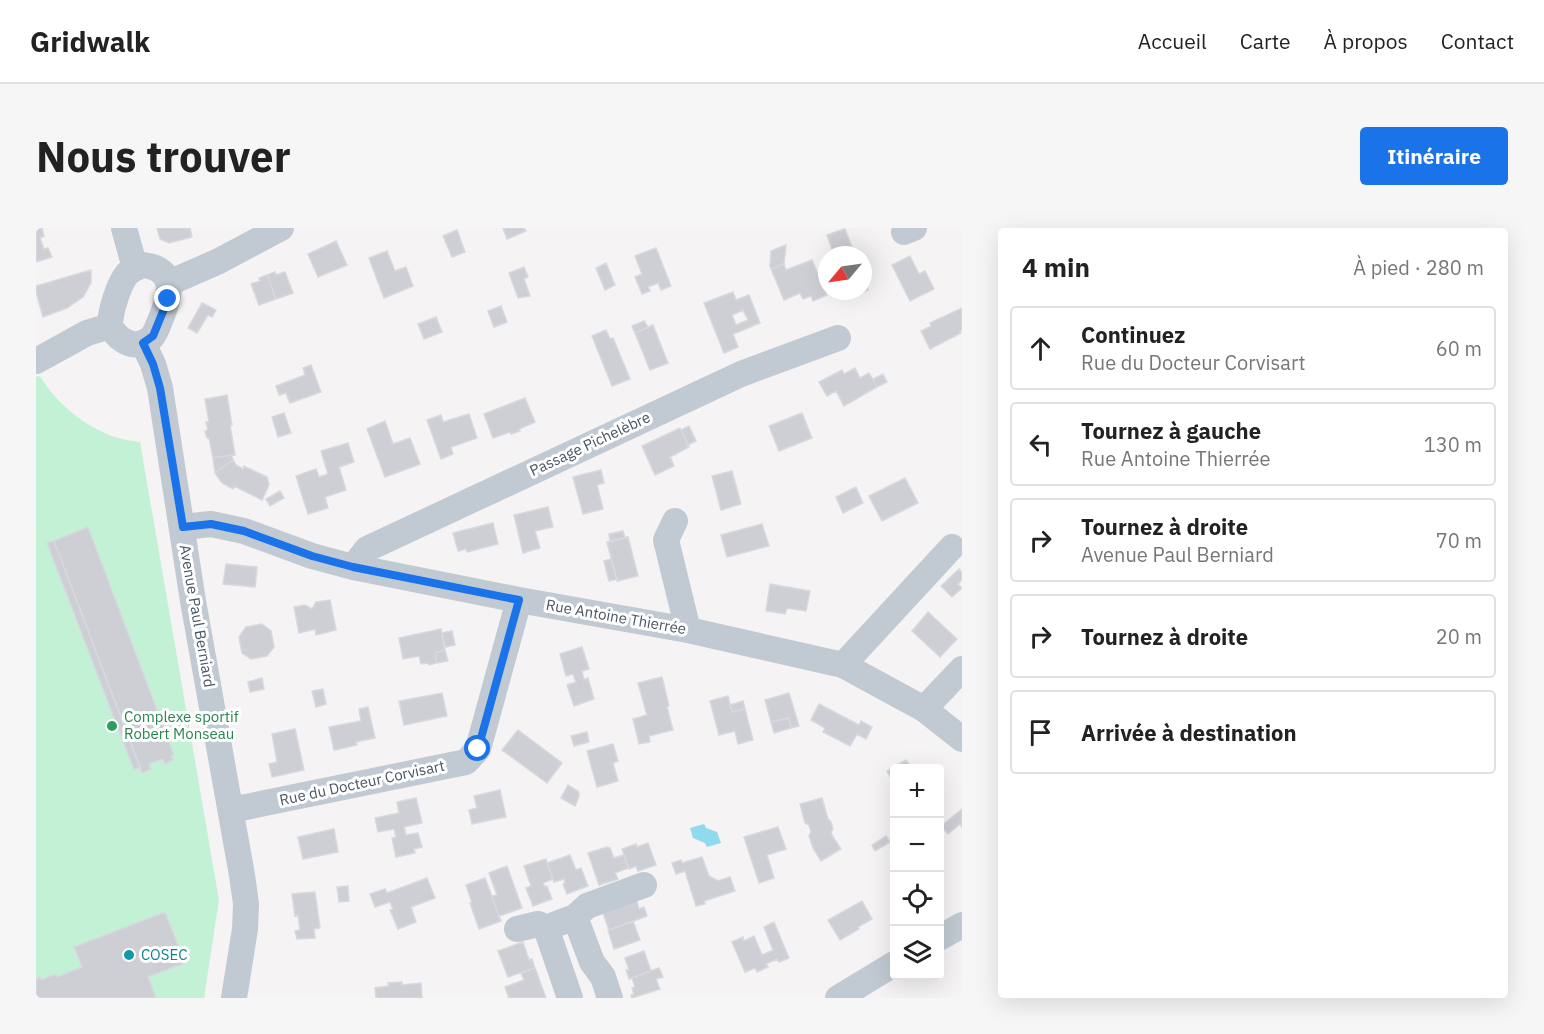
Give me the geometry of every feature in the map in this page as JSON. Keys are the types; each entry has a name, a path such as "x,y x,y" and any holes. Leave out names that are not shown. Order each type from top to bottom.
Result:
{"street":[{"path":"124,228 135,268"},
{"path":"169,283 219,261 281,228"},
{"path":"144,265 155,267 169,283 168,299 153,336 138,345 128,344 120,339 110,326 111,310 127,274 144,265"},
{"path":"36,361 87,333 110,326"},
{"name":"Passage Pichelèbre","path":"353,567 367,549 741,374 838,338"},
{"name":"Avenue Paul Berniard","path":"143,343 153,364 160,388 246,904 245,929 234,998"},
{"path":"675,521 666,540 688,630"},
{"name":"Rue Antoine Thierrée","path":"183,527 211,524 244,531 312,556 353,567 688,630 843,665 924,709 962,739"},
{"path":"843,665 952,547"},
{"name":"Rue du Docteur Corvisart","path":"231,810 466,762 478,749 519,600"},
{"path":"924,709 962,669"},
{"path":"546,928 575,917 587,906 644,885"},
{"path":"575,917 592,962 603,977 610,998"},
{"path":"517,929 538,924 546,928 570,998"},
{"path":"944,935 962,925"},
{"path":"838,998 890,966"}],"green space":[{"name":"Complexe sportif Robert Monseau","path":"40,376 62,404 91,426 112,436 140,442 219,900 204,998 36,998 36,377"}],"water":[{"path":"704,824 706,828 717,832 721,843 707,847 705,843 693,838 690,828"}],"building":[{"path":"36,228 42,228 44,236 40,238 44,249 48,248 52,257 36,262"},
{"path":"157,228 190,228 192,237 169,243 160,239"},
{"path":"503,228 524,228 526,231 507,239"},
{"path":"845,229 852,246 831,246 827,235"},
{"path":"457,230 465,252 452,257 443,236"},
{"path":"336,241 347,265 318,277 308,254"},
{"path":"786,245 784,264 771,269 771,251"},
{"path":"656,248 671,286 661,290 658,283 648,287 650,291 642,294 635,277 642,274 635,256"},
{"path":"387,251 395,271 406,267 413,286 384,298 369,258"},
{"path":"910,256 919,274 925,271 934,289 910,301 892,265"},
{"path":"812,260 818,274 818,299 813,301 811,296 803,299 800,293 784,300 771,269 784,264 786,270"},
{"path":"606,263 615,285 605,290 596,268"},
{"path":"524,267 528,277 524,279 530,296 518,298 509,273"},
{"path":"91,270 91,283 83,297 67,308 43,317 36,286"},
{"path":"275,272 276,275 285,272 293,293 276,299 267,275"},
{"path":"267,275 276,299 259,305 251,284"},
{"path":"733,292 736,300 749,295 760,323 733,334 738,347 724,353 704,303","holes":["743,310 748,320 736,325 732,315"]},
{"path":"202,303 216,310 212,317 208,315 197,333 188,328"},
{"path":"501,306 507,322 494,327 488,311"},
{"path":"962,308 961,333 930,349 921,331 931,326 930,323"},
{"path":"436,317 442,332 424,339 418,324"},
{"path":"644,321 648,327 635,333 632,326"},
{"path":"653,325 668,363 650,370 635,333"},
{"path":"606,330 610,339 613,338 630,379 612,386 592,336"},
{"path":"311,365 321,392 290,403 286,393 279,395 276,386 305,375 303,368"},
{"path":"855,368 860,378 869,373 877,387 844,406 836,391 827,396 819,382 842,370 844,374"},
{"path":"883,374 887,382 877,387 873,379"},
{"path":"227,395 235,455 213,458 209,438 205,431 208,430 206,422 209,422 205,399"},
{"path":"525,398 535,422 519,429 520,431 493,438 484,414"},
{"path":"284,413 291,433 278,437 272,417"},
{"path":"802,413 812,438 779,451 769,426"},
{"path":"469,414 477,438 451,447 453,454 441,459 427,420 441,415 443,422"},
{"path":"385,421 393,444 410,438 420,464 385,477 367,429"},
{"path":"689,426 696,441 688,445 681,430"},
{"path":"680,428 689,447 670,457 674,466 655,475 642,446"},
{"path":"348,443 354,462 339,467 346,490 325,497 328,508 308,514 296,476 316,469 319,477 328,474 321,451"},
{"path":"232,455 233,460 215,473 213,458"},
{"path":"233,460 243,469 244,466 267,477 269,485 262,500 234,486 233,489 222,483 215,473"},
{"path":"601,470 604,483 597,485 603,509 583,514 573,477"},
{"path":"732,471 741,504 721,510 712,476"},
{"path":"905,478 918,503 882,521 869,496"},
{"path":"856,487 863,503 843,513 836,497"},
{"path":"280,491 284,498 270,506 266,499"},
{"path":"548,507 553,527 535,531 540,548 523,553 514,515"},
{"path":"493,523 498,544 467,552 466,549 458,551 453,533"},
{"path":"762,524 769,546 727,557 721,535"},
{"path":"88,527 174,755 171,756 173,760 165,764 163,759 149,764 151,769 142,773 54,541"},
{"path":"623,531 625,538 610,542 609,534"},
{"path":"628,537 638,576 617,581 607,542"},
{"path":"54,541 140,767 134,770 47,543"},
{"path":"611,559 617,579 609,581 604,561"},
{"path":"226,564 257,567 255,587 223,584"},
{"path":"959,569 962,572 962,580 958,584 962,588 952,597 941,586"},
{"path":"770,584 810,591 806,611 787,608 785,614 766,611"},
{"path":"330,600 336,630 316,635 315,629 299,633 294,607 305,605 312,609 316,602"},
{"path":"928,612 957,639 940,657 912,631"},
{"path":"262,624 271,631 274,647 267,656 251,659 242,653 239,637 246,627"},
{"path":"441,629 445,650 435,653 437,663 421,664 419,656 403,659 399,638"},
{"path":"452,631 455,645 445,647 442,633"},
{"path":"582,647 589,669 582,671 584,680 588,678 594,699 574,706 567,685 576,682 573,674 566,676 560,654"},
{"path":"445,650 448,661 437,663 435,653"},
{"path":"662,677 673,730 649,736 650,742 639,744 633,719 647,715 638,683"},
{"path":"262,678 264,689 250,692 248,682"},
{"path":"323,689 326,704 316,707 312,691"},
{"path":"442,693 447,716 404,725 399,701"},
{"path":"789,693 799,726 791,728 789,718 771,722 765,700"},
{"path":"728,696 732,712 745,709 753,740 738,744 735,731 719,735 710,701"},
{"path":"743,701 745,709 732,712 730,705"},
{"path":"819,704 859,725 861,721 872,727 866,739 857,734 850,746 823,732 825,728 811,720"},
{"path":"368,707 375,738 334,750 329,727 361,721 359,709"},
{"path":"789,718 791,728 774,733 771,722"},
{"path":"295,729 304,770 272,777 269,764 277,762 272,734"},
{"path":"518,730 562,763 547,783 502,750"},
{"path":"587,732 589,742 574,746 571,736"},
{"path":"613,744 618,761 613,763 618,781 597,787 587,751"},
{"path":"568,785 579,792 575,806 561,798"},
{"path":"500,790 506,817 472,824 469,810 477,808 474,796"},
{"path":"416,798 422,823 404,827 406,835 418,833 422,847 414,849 415,853 396,857 392,838 396,837 394,829 378,832 375,818 399,813 397,802"},
{"path":"822,798 833,829 831,832 841,849 821,861 813,848 809,836 811,832 809,825 805,823 800,804"},
{"path":"962,809 962,827 960,824 948,834 944,829 944,824"},
{"path":"778,827 786,849 767,855 774,878 759,883 744,837"},
{"path":"334,829 338,852 303,859 298,837"},
{"path":"886,836 890,842 875,851 872,845"},
{"path":"648,843 656,865 638,871 636,866 629,869 622,849"},
{"path":"610,848 614,858 624,855 628,868 615,873 618,879 599,885 588,853"},
{"path":"570,855 576,870 581,868 588,886 567,894 563,884 564,879 554,882 547,863"},
{"path":"702,857 709,876 718,881 730,877 735,891 696,906 685,871 676,874 672,863 681,860 682,863"},
{"path":"546,859 553,879 543,883 545,887 547,886 552,899 533,906 526,888 531,886 524,866"},
{"path":"507,866 522,908 499,916 492,896 497,895 489,873"},
{"path":"427,878 435,898 411,907 416,922 398,929 390,910 393,909 390,902 375,907 370,894 385,889 387,893"},
{"path":"485,878 501,921 479,929 466,885"},
{"path":"348,886 349,901 339,902 337,887"},
{"path":"315,892 320,928 314,929 315,938 297,939 295,931 300,930 298,915 295,916 292,894"},
{"path":"636,898 639,909 644,907 647,916 609,930 602,910"},
{"path":"862,901 872,919 840,940 828,920"},
{"name":"COSEC","path":"165,912 185,963 148,977 156,998 36,998 36,979 40,977 41,980 56,974 57,977 82,967 74,947"},
{"path":"633,921 640,940 614,949 608,930"},
{"path":"774,922 789,958 779,962 777,959 766,964 768,967 757,972 755,968 745,972 732,942 743,937 744,941 754,936 762,955 773,950 764,927"},
{"path":"523,942 529,960 532,959 535,968 508,977 498,951"},
{"path":"644,951 651,971 629,979 625,958"},
{"path":"535,968 546,998 509,998 505,987 524,980 521,973"},
{"path":"659,968 663,977 656,979 660,989 632,998 631,995 634,994 632,988 635,987 632,978"},
{"path":"402,982 402,985 421,983 422,998 376,998 375,988 389,986 388,983"}],"place":[{"name":"Complexe sportif Robert Monseau","path":"112,726"},
{"name":"COSEC","path":"129,955"}],"route":[{"path":"168,299 153,336 143,343 153,364 160,388 183,527 211,524 244,531 312,556 353,567 519,600 478,749"}]}
